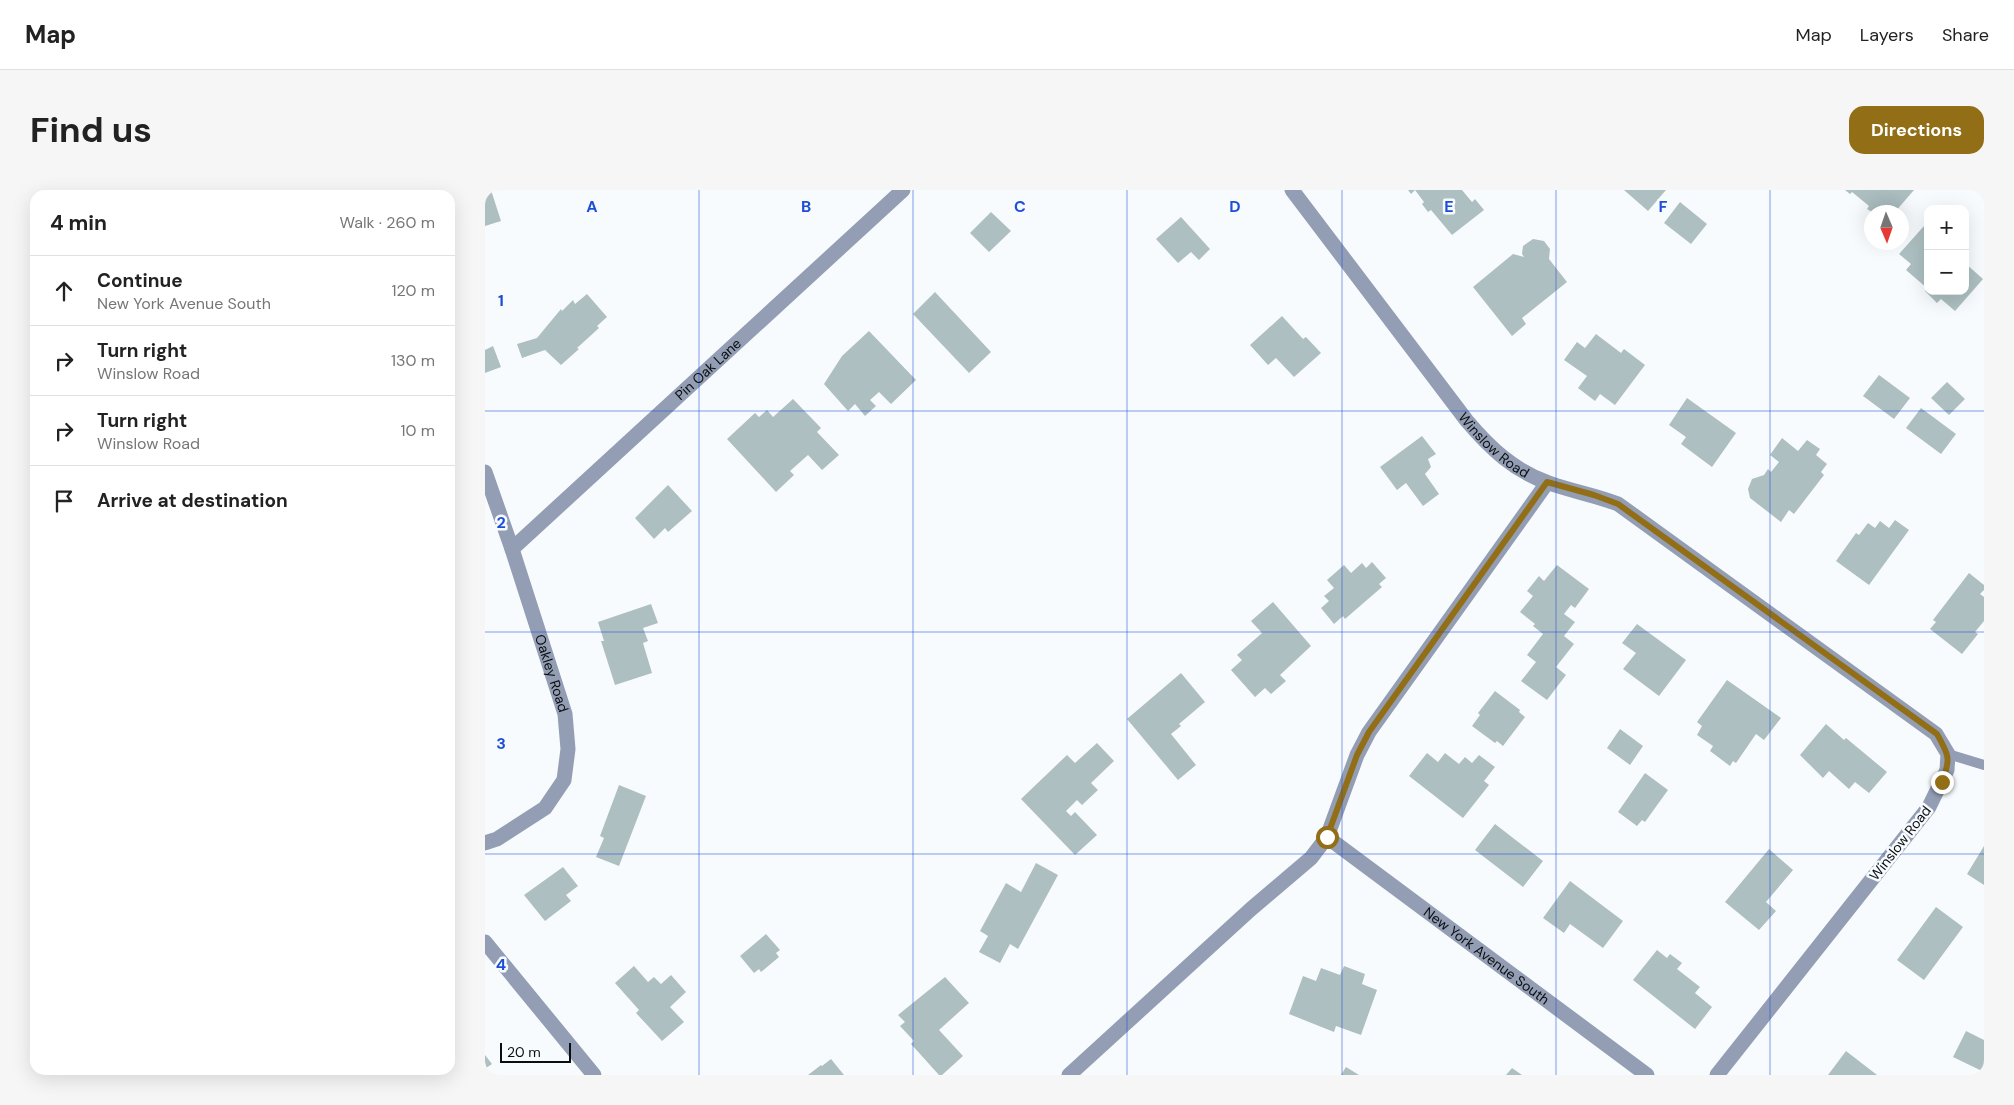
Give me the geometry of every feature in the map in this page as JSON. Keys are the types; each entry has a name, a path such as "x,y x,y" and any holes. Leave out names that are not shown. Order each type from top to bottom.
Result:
{"street":[{"name":"Pin Oak Lane","path":"512,548 903,190"},
{"name":"Winslow Road","path":"1292,190 1491,449 1509,462 1547,482 1618,504 1937,734 1948,754 1947,770 1929,807 1717,1075"},
{"name":"Oakley Road","path":"485,472 512,548 565,714 568,749 565,780 545,808 497,839 485,843"},
{"path":"1069,1075 1244,915 1311,858 1327,837 1357,755 1369,732 1547,482"},
{"name":"New York Avenue South","path":"1327,837 1647,1075"},
{"path":"485,942 594,1075"}],"lane":[{"path":"1948,754 1984,765"}],"building":[{"path":"485,190 491,190 501,221 485,226"},
{"path":"1415,190 1462,190 1472,202 1475,199 1484,210 1452,235 1431,210 1428,212 1422,204 1424,202"},
{"path":"1624,190 1666,190 1648,211"},
{"path":"1845,190 1914,190 1901,205 1868,205 1852,192 1850,194"},
{"path":"1680,202 1707,224 1691,244 1664,223"},
{"path":"991,212 1011,231 989,252 970,233"},
{"path":"1181,217 1210,249 1199,260 1191,252 1178,263 1156,239"},
{"path":"1924,226 1924,286 1906,270 1911,264 1899,254 1903,250 1909,250 1909,243"},
{"path":"1533,239 1544,241 1550,249 1549,259 1567,282 1522,318 1526,324 1512,336 1473,287 1513,254 1524,257 1522,254 1523,246"},
{"path":"1969,267 1983,279 1969,295"},
{"path":"935,292 991,352 969,373 913,314"},
{"path":"587,294 607,317 597,326 599,328 577,348 579,349 561,365 545,350 522,358 517,344 537,338 561,309 562,311 573,300 575,304"},
{"path":"1929,295 1969,295 1955,311 1941,299 1937,303"},
{"path":"1282,316 1303,339 1306,337 1321,353 1294,377 1276,358 1268,365 1250,345"},
{"path":"869,331 916,380 891,404 879,392 870,400 876,406 865,416 855,404 848,411 824,384 842,356"},
{"path":"1596,334 1621,353 1624,349 1645,365 1615,405 1600,394 1595,401 1578,388 1587,376 1564,360 1577,342 1585,348"},
{"path":"493,346 501,367 485,373 485,350"},
{"path":"1879,375 1910,398 1894,419 1863,396"},
{"path":"1947,382 1965,399 1949,415 1931,398"},
{"path":"1687,398 1736,433 1712,467 1681,444 1686,437 1669,425"},
{"path":"793,399 821,428 817,432 839,455 822,470 808,455 790,471 794,475 776,492 727,439 755,413 759,417 767,410 773,417"},
{"path":"1921,408 1956,434 1941,454 1906,428"},
{"path":"1422,436 1436,454 1428,459 1431,467 1425,474 1439,494 1423,506 1406,483 1397,490 1380,467"},
{"path":"1782,438 1798,451 1807,440 1820,449 1816,455 1827,464 1821,472 1824,475 1794,514 1789,510 1781,522 1750,498 1748,489 1752,479 1764,475 1768,469 1771,472 1779,462 1770,455"},
{"path":"668,485 692,511 668,532 665,528 654,539 635,518"},
{"path":"1895,520 1909,530 1869,585 1836,561 1856,533 1859,535 1868,523 1875,528 1880,521 1889,528"},
{"path":"1372,562 1386,578 1379,584 1382,587 1345,619 1343,616 1334,624 1321,608 1329,601 1324,596 1334,588 1327,580 1344,565 1351,573 1362,563 1366,568"},
{"path":"1557,565 1589,589 1575,608 1571,605 1564,614 1575,622 1564,636 1574,644 1556,667 1566,675 1547,700 1521,681 1536,662 1527,655 1543,634 1533,626 1535,624 1520,612 1533,596 1527,591 1539,576 1544,581"},
{"path":"1969,573 1984,585 1984,590 1980,594 1984,597 1984,621 1975,632 1978,634 1962,654 1930,629 1936,622 1933,620"},
{"path":"1273,602 1311,646 1280,675 1286,681 1271,694 1265,688 1255,697 1231,670 1242,660 1237,655 1262,633 1251,621"},
{"path":"651,604 658,623 643,628 648,641 643,643 652,673 615,685 601,641 604,641 598,622"},
{"path":"1637,624 1686,660 1659,696 1623,669 1636,653 1622,643"},
{"path":"1181,673 1205,702 1179,724 1181,726 1171,734 1196,765 1178,780 1127,719"},
{"path":"1727,680 1781,718 1764,740 1756,734 1736,763 1733,761 1730,766 1710,751 1713,746 1697,735 1702,726 1697,722"},
{"path":"1495,691 1520,710 1519,712 1525,717 1503,746 1497,741 1495,743 1472,726 1480,715 1478,713"},
{"path":"1826,724 1887,772 1869,793 1855,782 1849,789 1829,771 1823,778 1800,755"},
{"path":"1620,729 1643,746 1630,765 1607,748"},
{"path":"1097,743 1114,761 1091,783 1098,790 1082,805 1077,800 1066,811 1071,816 1075,812 1097,835 1075,855 1021,799 1067,755 1075,763"},
{"path":"1427,753 1438,762 1445,753 1459,764 1465,757 1472,763 1479,755 1495,767 1484,781 1489,785 1463,818 1409,776"},
{"path":"1645,773 1668,790 1645,822 1642,820 1637,826 1618,812"},
{"path":"619,785 646,796 619,866 596,857 604,838 600,836"},
{"path":"1495,824 1543,861 1523,887 1475,850"},
{"path":"1984,846 1984,885 1967,874"},
{"path":"1769,849 1793,870 1766,902 1776,911 1759,930 1725,902"},
{"path":"1036,863 1058,875 1018,949 1010,944 1000,963 979,952 988,936 980,931 1006,883 1021,892"},
{"path":"563,867 578,886 566,895 571,901 545,921 524,895"},
{"path":"1570,881 1623,921 1603,948 1570,924 1564,933 1543,918"},
{"path":"1936,907 1963,927 1924,980 1897,960"},
{"path":"766,934 780,950 776,953 779,957 761,972 759,969 754,973 740,956"},
{"path":"1657,950 1667,958 1670,954 1682,963 1677,969 1700,987 1695,993 1712,1007 1695,1029 1633,980"},
{"path":"634,966 648,982 654,977 661,984 671,975 686,992 670,1007 684,1022 662,1041 636,1013 639,1010 615,983"},
{"path":"1344,966 1365,974 1362,984 1377,990 1361,1035 1336,1026 1334,1032 1289,1014 1303,976 1316,981 1321,968 1340,975"},
{"path":"945,977 969,1003 939,1030 963,1056 942,1075 939,1075 911,1044 914,1041 900,1026 905,1022 898,1015"},
{"path":"1966,1031 1984,1040 1984,1072 1953,1057"},
{"path":"1846,1051 1877,1075 1828,1075"},
{"path":"485,1055 492,1064 486,1068 485,1067"},
{"path":"831,1059 844,1075 808,1075 821,1065"},
{"path":"1346,1067 1359,1075 1341,1075"},
{"path":"1512,1068 1522,1075 1506,1075"}],"route":[{"path":"1327,837 1357,755 1369,732 1547,482 1618,504 1937,734 1948,754 1947,770 1942,782"}]}
